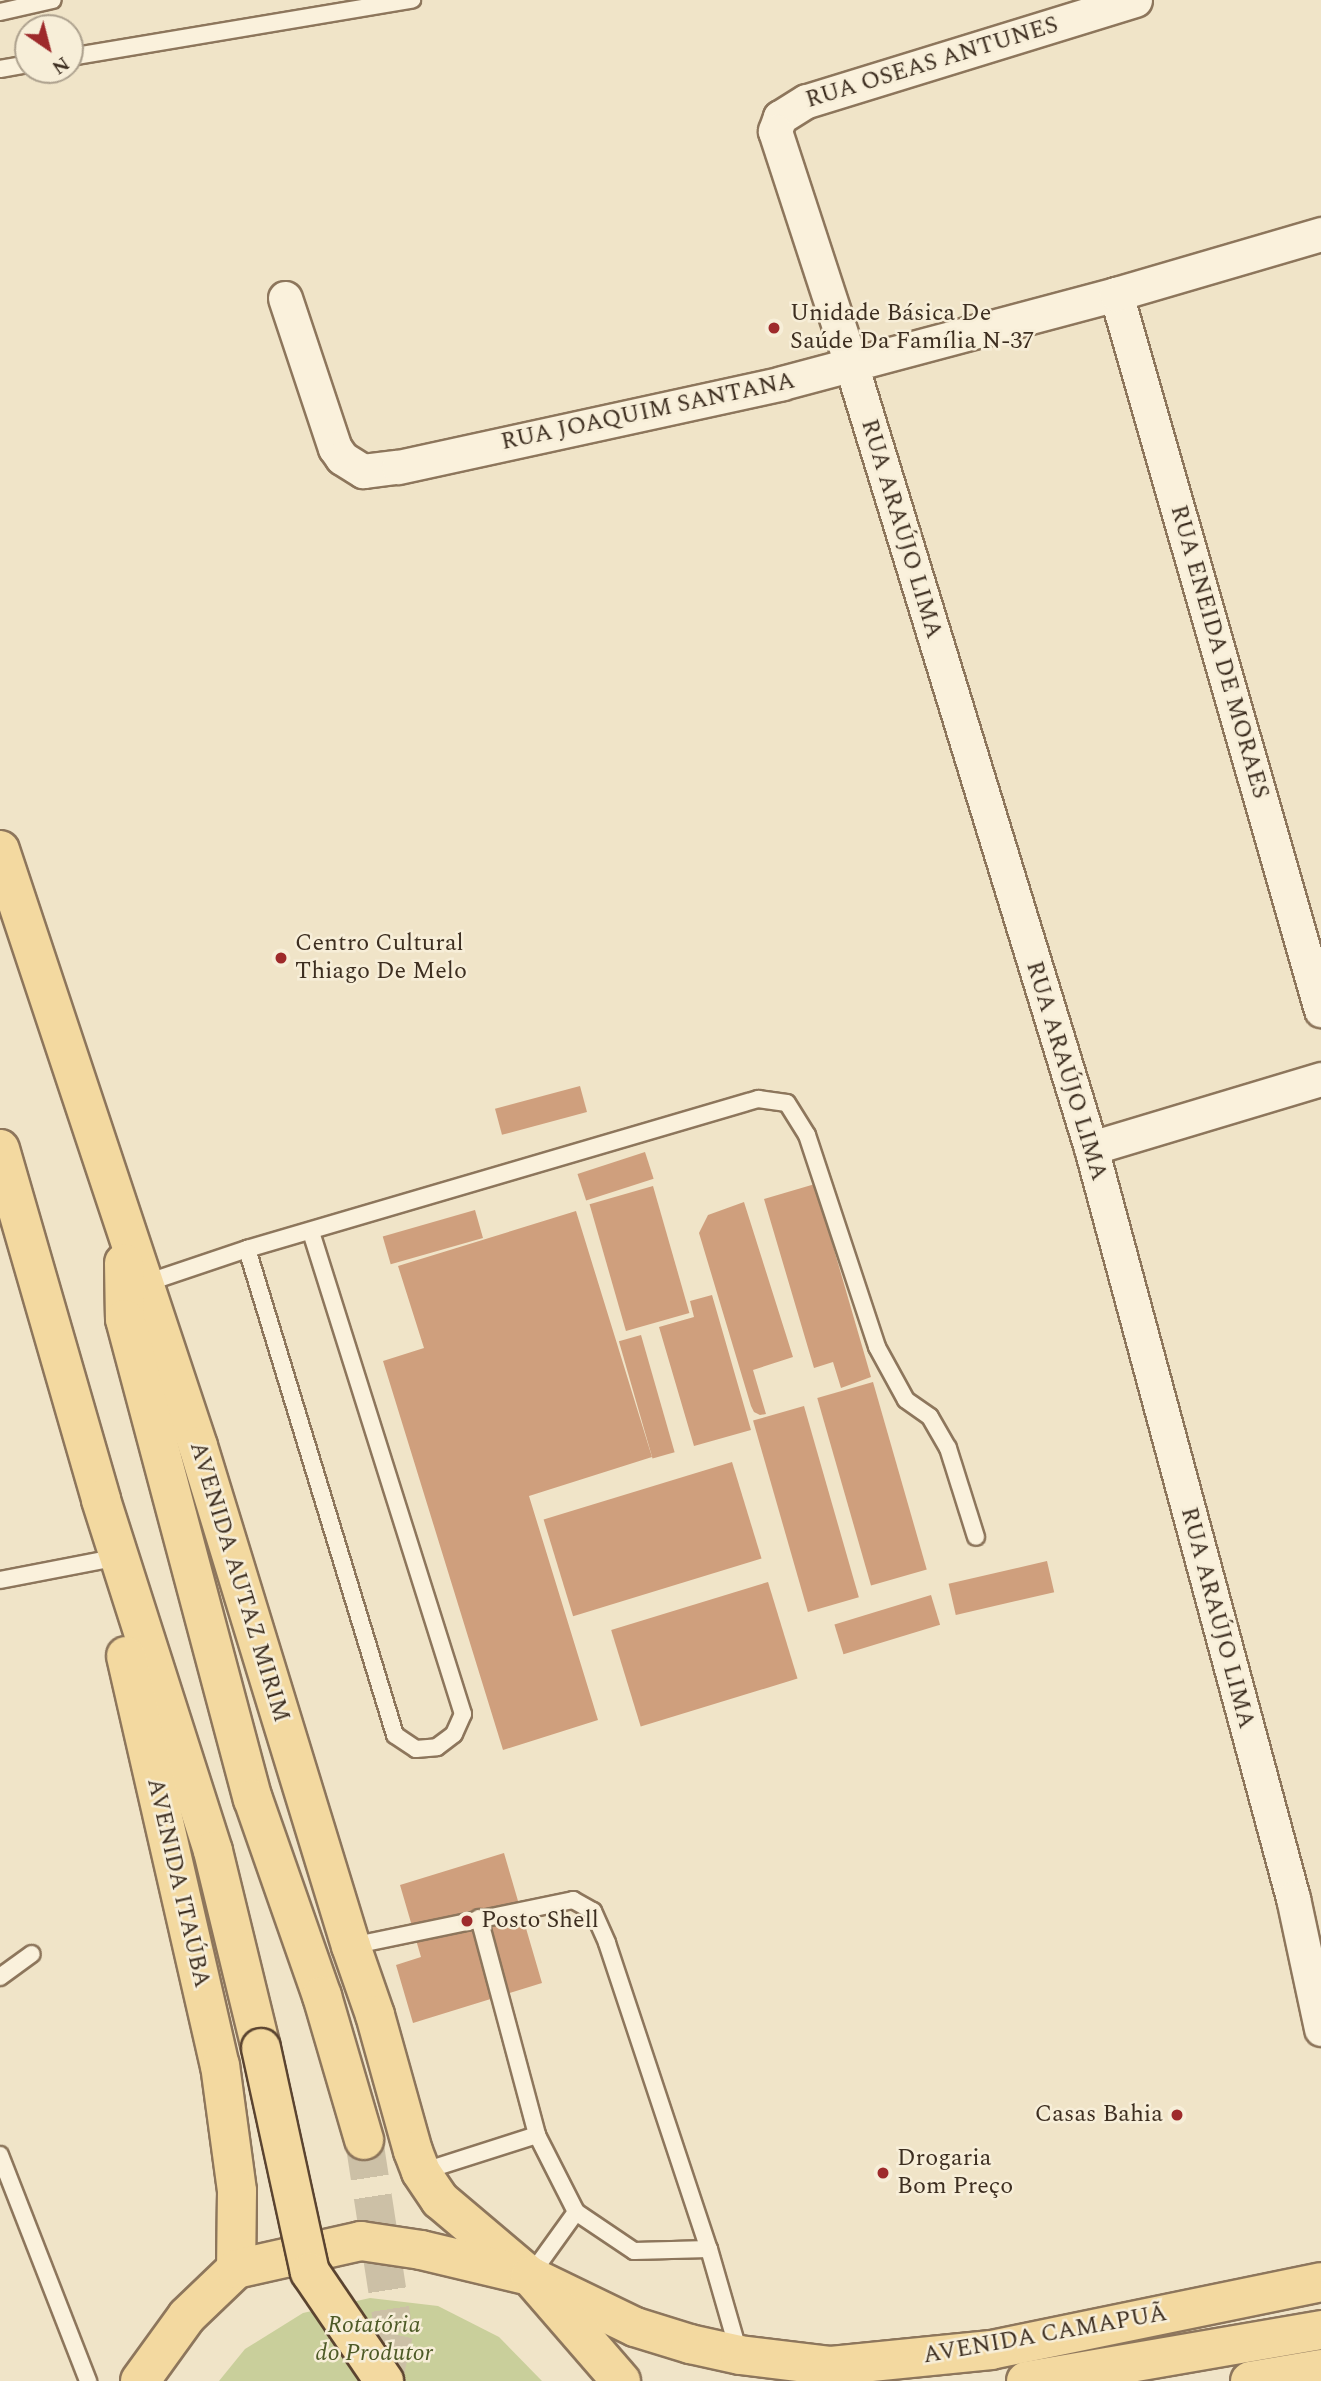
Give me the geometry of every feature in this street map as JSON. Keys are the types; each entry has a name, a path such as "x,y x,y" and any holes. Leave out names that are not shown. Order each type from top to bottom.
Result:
{"main road":[{"name":"AVENIDA AUTAZ MIRIM","path":"0,850 198,1446 351,1946 375,2015 421,2172 440,2200 530,2276"},
{"path":"0,1149 101,1500 213,1851 310,2272 384,2381"},
{"path":"123,1222 125,1319 253,1799 322,1996 364,2140"},
{"name":"AVENIDA ITAÚBA","path":"101,1500 96,1531 220,2064 237,2191 236,2270"},
{"path":"140,2381 187,2316 236,2270 360,2241 421,2250 530,2276 621,2381"},
{"name":"AVENIDA CAMAPUÃ","path":"530,2276 635,2327 690,2344 740,2355 831,2367 991,2350 1321,2282"},
{"path":"1026,2381 1321,2330"},
{"path":"1250,2381 1321,2369"}],"street":[{"name":"RUA OSEAS ANTUNES","path":"776,124 785,113 806,101 1135,0"},
{"name":"RUA ARAÚJO LIMA","path":"776,124 776,140 851,364 1091,1147 1307,1893 1321,2029"},
{"name":"RUA JOAQUIM SANTANA","path":"285,298 335,449 342,458 363,471 398,467 782,383 1116,294 1321,234"},
{"name":"RUA ENEIDA DE MORAES","path":"1116,294 1321,1010"},
{"path":"1091,1147 1321,1079"}],"lane":[{"path":"0,12 53,0"},
{"path":"84,55 412,0"},
{"path":"143,1284 247,1250 758,1099 787,1103 807,1135 877,1347 906,1400 929,1417 948,1448 976,1537"},
{"path":"247,1250 395,1735 416,1749 437,1747 454,1734 463,1714 311,1232"},
{"path":"0,1580 104,1560"},
{"path":"351,1946 573,1900 593,1911 612,1956 709,2249 740,2355"},
{"path":"479,1918 537,2135 576,2212 634,2251 709,2249"},
{"path":"0,1977 32,1954"},
{"path":"421,2172 537,2135"},
{"path":"0,2155 88,2381"},
{"path":"530,2276 576,2212"}],"green space":[{"name":"Rotatória do Produtor","path":"370,2298 438,2306 499,2337 542,2381 219,2381 245,2349 303,2313"}],"building":[{"path":"580,1086 587,1112 502,1135 495,1109"},
{"path":"645,1152 654,1179 586,1201 577,1174"},
{"path":"815,1184 871,1377 841,1388 833,1362 814,1368 764,1199"},
{"path":"653,1186 689,1313 626,1331 590,1204"},
{"path":"744,1202 793,1357 753,1370 766,1414 760,1415 754,1412 751,1406 699,1233 708,1215"},
{"path":"475,1210 483,1238 391,1264 383,1236"},
{"path":"576,1211 652,1457 529,1496 598,1720 503,1750 383,1361 424,1348 398,1266"},
{"path":"712,1295 751,1430 694,1446 659,1327 694,1317 690,1301"},
{"path":"641,1335 675,1452 653,1459 619,1341"},
{"path":"873,1382 927,1569 871,1585 817,1398"},
{"path":"804,1406 859,1597 808,1612 753,1421"},
{"path":"732,1462 762,1559 573,1616 544,1520"},
{"path":"1047,1561 1054,1592 956,1615 949,1584"},
{"path":"768,1582 798,1679 641,1727 611,1630"},
{"path":"931,1595 940,1625 843,1654 834,1625"},
{"name":"Posto Shell","path":"504,1853 542,1983 413,2023 396,1965 421,1957 400,1885"}],"tunnel":[{"path":"364,2140 394,2334 383,2381"}],"place":[{"name":"Unidade Básica De Saúde Da Família N-37","path":"774,328"},
{"name":"Centro Cultural Thiago De Melo","path":"281,958"},
{"name":"Posto Shell","path":"467,1921"},
{"name":"Casas Bahia","path":"1177,2115"},
{"name":"Drogaria Bom Preço","path":"883,2173"}]}
